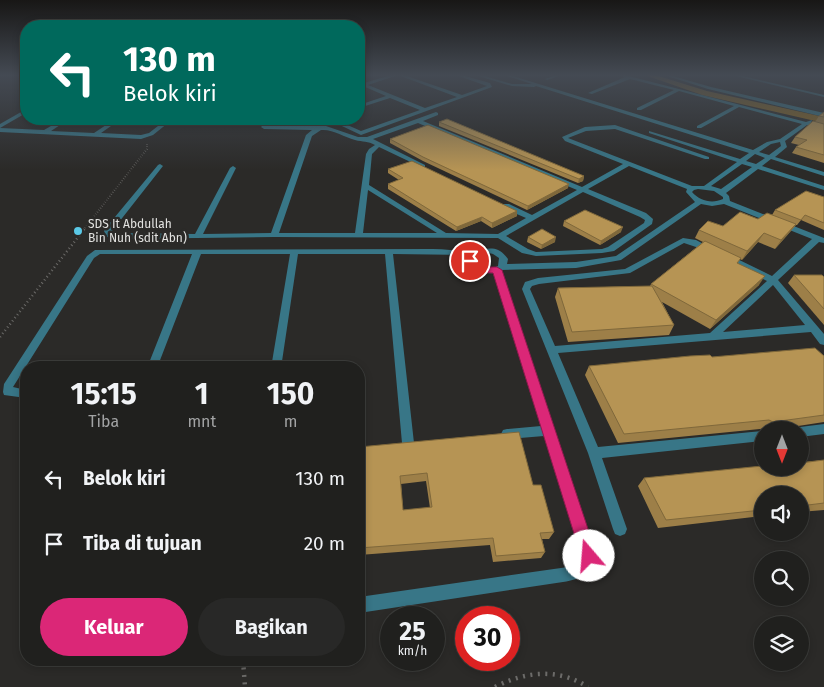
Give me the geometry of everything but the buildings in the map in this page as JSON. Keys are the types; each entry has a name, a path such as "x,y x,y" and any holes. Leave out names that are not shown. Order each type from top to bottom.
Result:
{"street":[{"path":"415,106 424,110"},
{"path":"343,125 361,133 436,106"},
{"path":"609,106 824,174"},
{"path":"639,109 645,106"},
{"path":"699,127 737,106"},
{"path":"743,106 809,122 824,128"},
{"path":"787,106 820,114"},
{"path":"264,127 322,128 337,130 356,139 368,139 436,114"},
{"path":"706,187 754,152 769,143 782,140 820,114"},
{"path":"0,128 20,115"},
{"path":"160,166 108,230 110,235 117,237 359,234 500,236 525,251 536,254 602,252 648,224 649,219 643,215 419,121"},
{"path":"618,121 824,188"},
{"path":"45,132 56,125"},
{"path":"95,135 109,125"},
{"path":"0,128 95,135 147,136 162,125"},
{"path":"707,158 615,127 585,129 565,138 585,148 691,188 706,187 722,192 727,198 725,202"},
{"path":"274,235 309,135 322,128"},
{"path":"368,139 429,169"},
{"path":"722,192 784,147 782,140"},
{"path":"359,234 369,154 378,145"},
{"path":"500,236 628,164"},
{"path":"198,236 233,168"},
{"path":"366,186 444,234"},
{"path":"691,188 689,192 691,196 701,201 713,204 725,202 821,240 713,336"},
{"path":"473,254 470,261 473,265 484,270 576,265 618,258 701,201"},
{"path":"498,202 532,218"},
{"path":"620,529 594,453 526,289 528,284 538,281 628,271 683,240 693,242 774,280 824,341"},
{"path":"24,361 91,256 104,252 389,251 473,254 485,250 497,252 504,260 500,268 589,556 586,565 576,573 365,604"},
{"path":"389,251 407,443"},
{"path":"277,361 294,252"},
{"path":"155,361 197,253"},
{"path":"550,350 812,328"},
{"path":"20,368 8,387 8,392 20,393"},
{"path":"492,435 549,430"},
{"path":"809,431 824,430"},
{"path":"594,453 754,437"}],"path":[{"path":"0,336 147,149 148,145 144,143"},
{"path":"243,666 245,687"},
{"path":"495,687 510,678 537,674 561,674 588,687"}],"waterway":[{"path":"763,106 824,120"}],"place":[{"name":"SDS It Abdullah Bin Nuh (sdit Abn)","path":"78,231"}],"route":[{"path":"470,261 473,265 484,270 497,270 589,556"}]}
